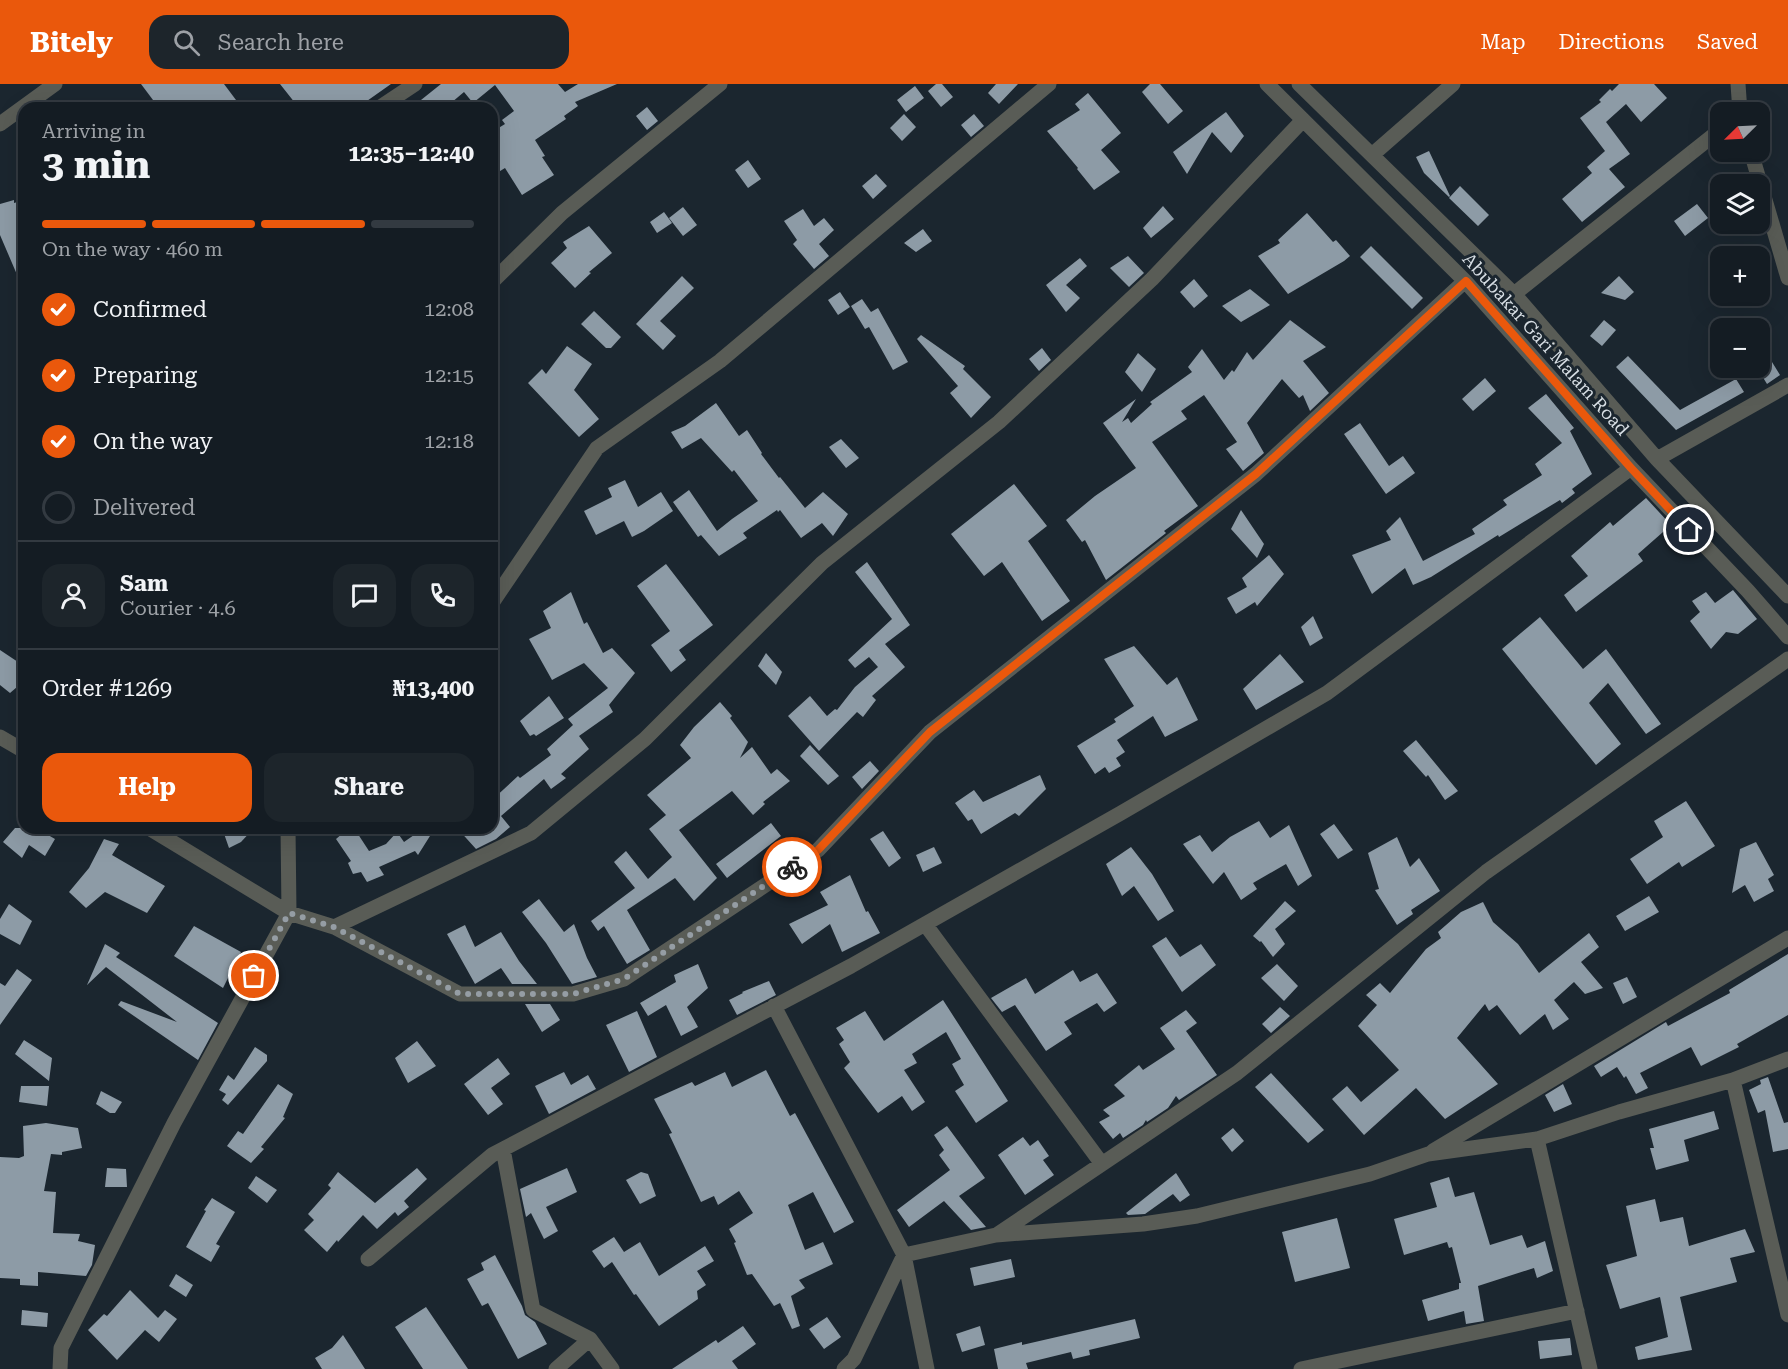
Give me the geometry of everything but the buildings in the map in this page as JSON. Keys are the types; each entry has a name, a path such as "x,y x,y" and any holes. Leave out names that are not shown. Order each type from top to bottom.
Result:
{"street":[{"path":"39,102 54,84"},
{"path":"388,102 415,84"},
{"path":"498,276 562,213 720,84"},
{"path":"498,594 597,448 720,361 1049,84"},
{"name":"Abubakar Gari Malam Road","path":"1268,84 1466,281 1631,468 1748,591 1788,637"},
{"path":"1299,84 1514,294 1657,459 1788,596"},
{"path":"1372,155 1453,84"},
{"path":"1738,84 1739,102"},
{"path":"0,124 18,114"},
{"path":"334,927 531,832 645,739 822,564 999,422 1152,279 1304,120"},
{"path":"1514,294 1710,138"},
{"path":"1755,162 1782,233 1788,278"},
{"path":"159,834 289,913 334,927 460,994 573,994 624,979 818,850 930,732 1256,474 1466,281"},
{"path":"1657,459 1788,385"},
{"path":"368,1259 492,1155 925,924 1327,693 1631,468"},
{"path":"996,1235 1237,1073 1486,872 1788,659"},
{"path":"0,736 18,747"},
{"path":"60,1369 61,1348 158,1154 289,913 288,834"},
{"path":"925,924 1102,1164"},
{"path":"1428,1154 1788,938"},
{"path":"774,1006 904,1255 927,1369"},
{"path":"904,1255 996,1235 1143,1224 1197,1216 1370,1174 1428,1154 1537,1139 1619,1112 1733,1080 1788,1059"},
{"path":"1733,1080 1788,1315"},
{"path":"1537,1139 1590,1369"},
{"path":"503,1149 533,1310 590,1339 612,1369"},
{"path":"844,1369 854,1359 904,1255"},
{"path":"1301,1369 1577,1311"},
{"path":"556,1369 590,1339"}],"way so far":[{"path":"254,976 289,913 334,927 460,994 573,994 624,979 792,867"}],"route":[{"path":"792,867 818,850 930,732 1256,474 1466,281 1631,468 1689,530"}]}
